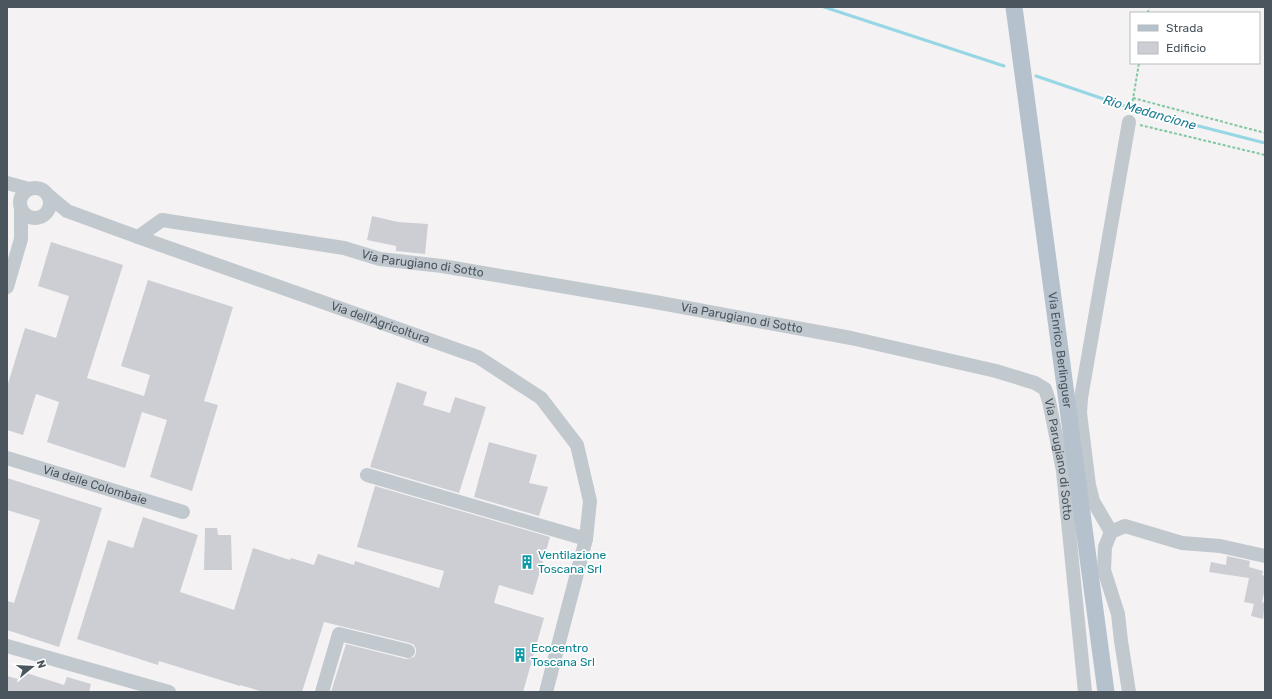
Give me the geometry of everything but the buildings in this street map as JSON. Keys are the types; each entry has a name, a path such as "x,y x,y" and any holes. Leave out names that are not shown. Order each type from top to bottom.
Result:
{"main road":[{"name":"Via Enrico Berlinguer","path":"1014,7 1106,692"}],"street":[{"path":"1111,532 1093,501 1090,491 1080,413 1081,398 1129,122"},
{"path":"7,183 29,189 42,189 67,211"},
{"path":"7,286 21,239 22,195 29,189"},
{"path":"7,190 21,205 27,215 41,216 67,211"},
{"path":"21,239 50,205 49,196"},
{"name":"Via dell'Agricoltura","path":"67,211 478,357 541,398 577,444 590,502 586,539 546,692"},
{"name":"Via Parugiano di Sotto","path":"138,237 162,220 344,248 380,259 442,266 851,338 996,371 1035,383 1045,388 1063,471 1086,692"},
{"name":"Via delle Colombaie","path":"7,458 183,512"},
{"path":"366,475 586,539"},
{"path":"1129,692 1118,614 1104,570 1105,547 1111,532 1125,526 1182,543 1220,546 1265,556"},
{"path":"322,692 338,634 408,651"},
{"path":"7,646 169,692"}],"path":[{"path":"1132,103 1139,64"},
{"path":"1133,98 1265,133"},
{"path":"1129,122 1265,155"}],"waterway":[{"name":"Rio Medancione","path":"824,7 1004,66"},
{"name":"Rio Medancione","path":"1036,76 1136,110 1265,143"}],"place":[{"name":"Ventilazione Toscana Srl","path":"527,562"},
{"name":"Ecocentro Toscana Srl","path":"520,655"}]}
